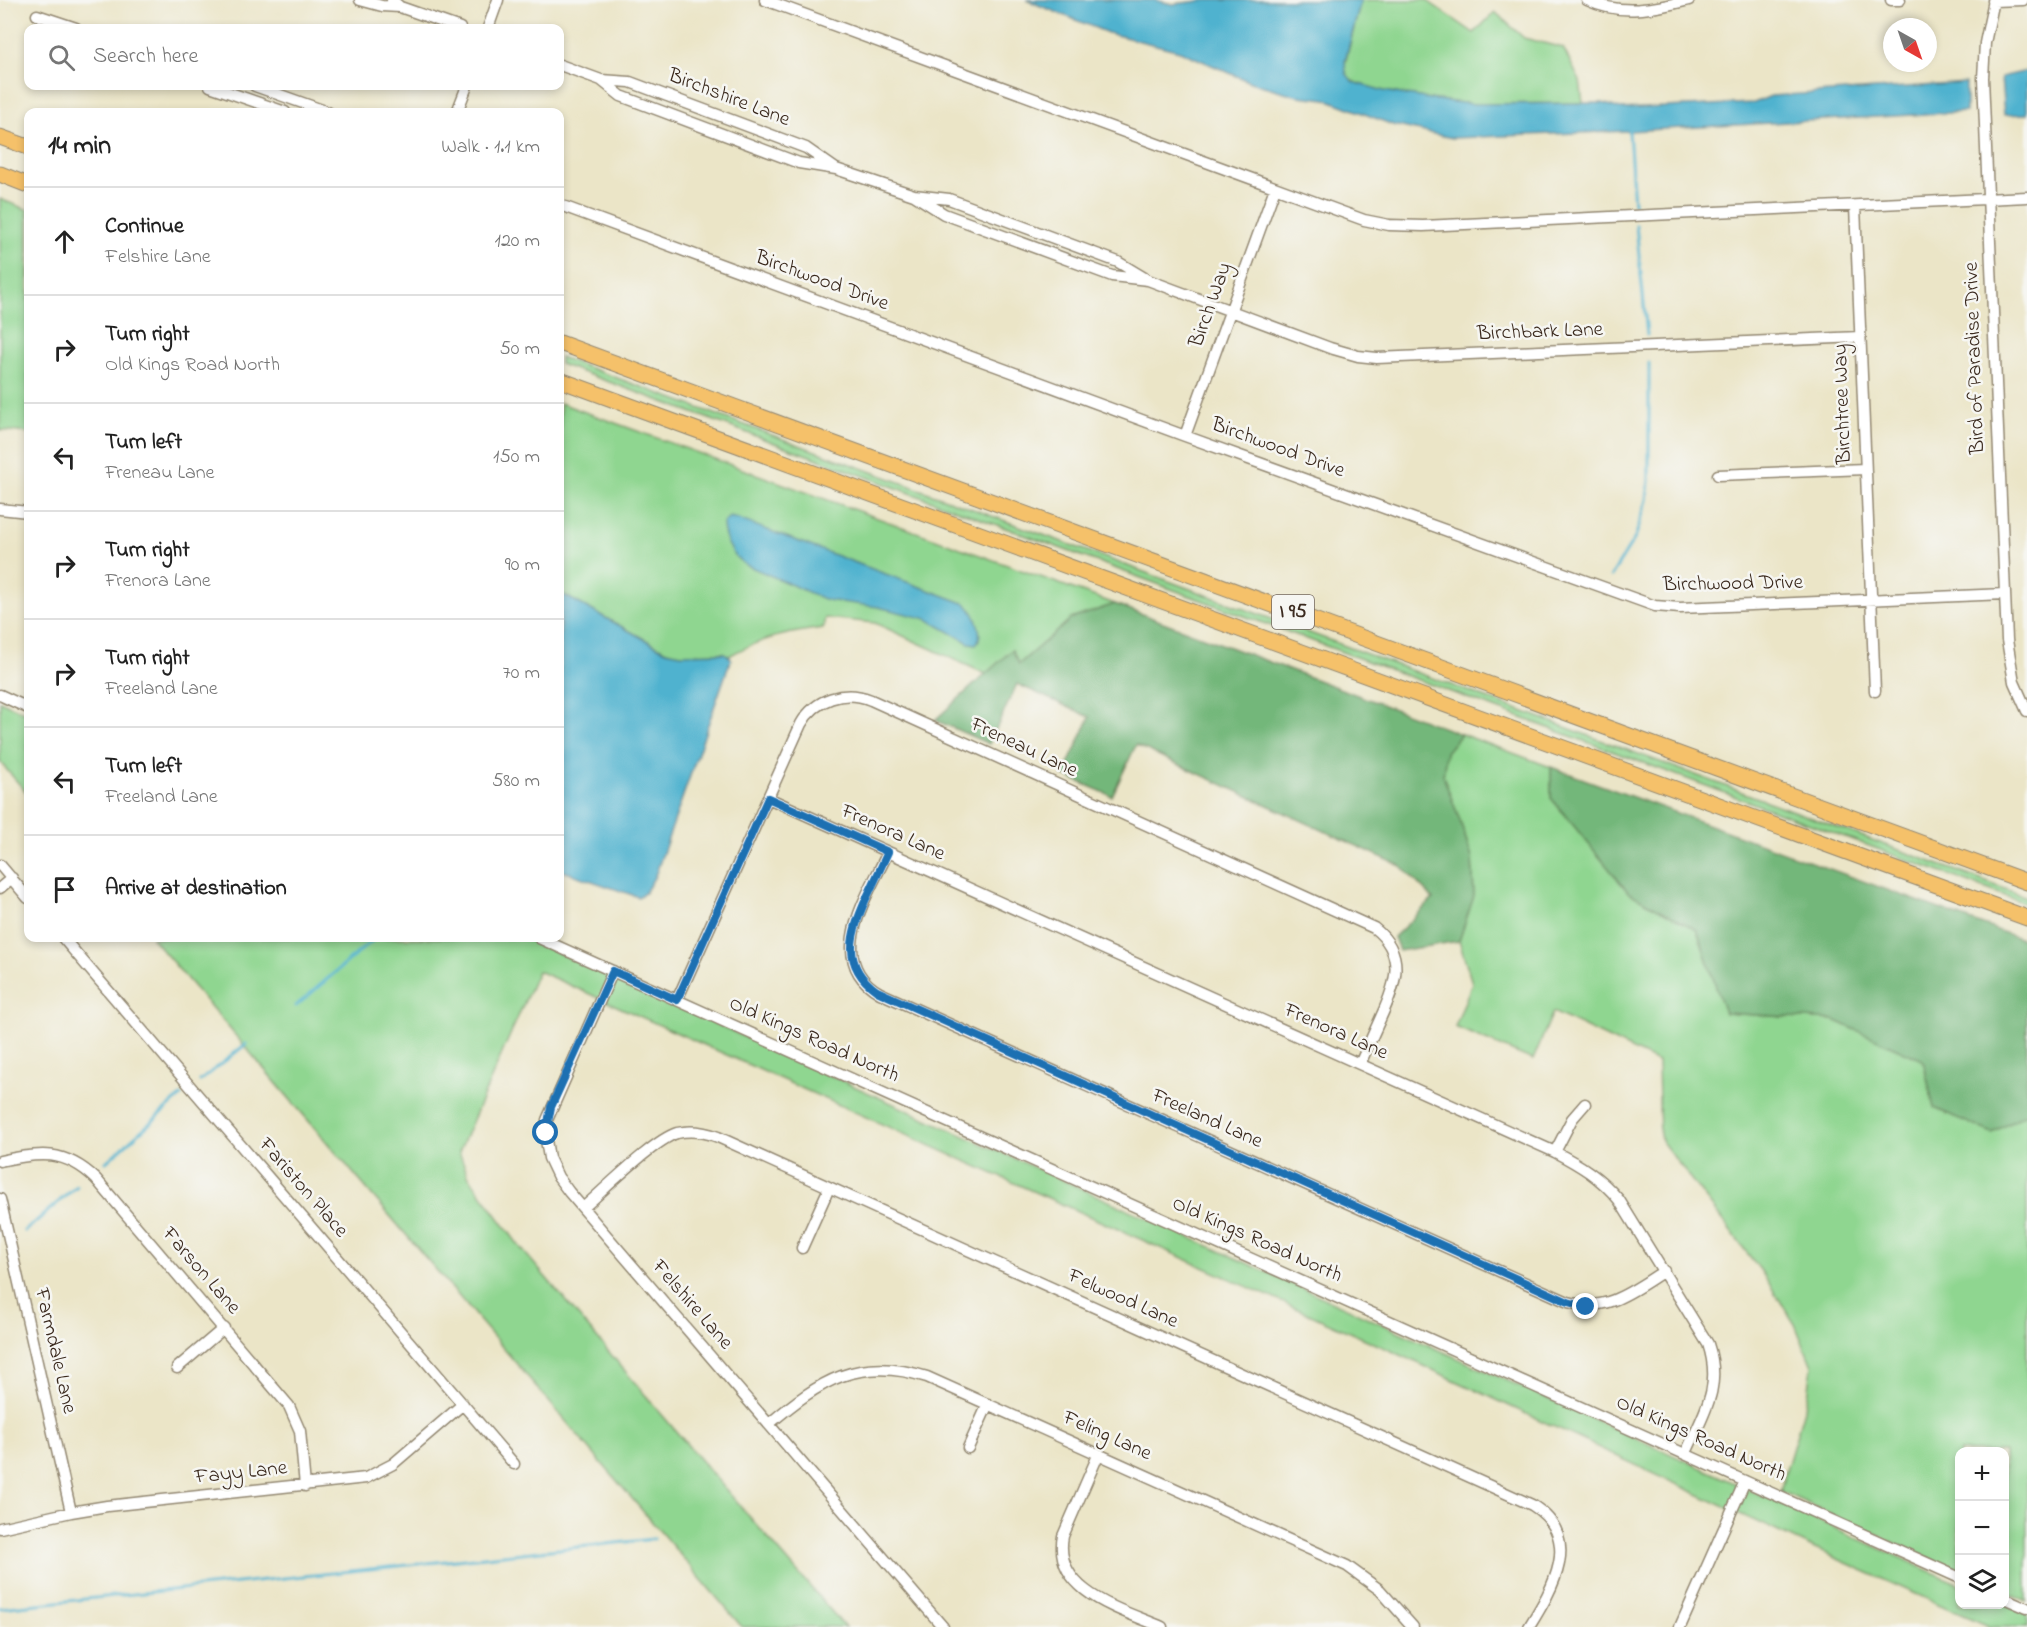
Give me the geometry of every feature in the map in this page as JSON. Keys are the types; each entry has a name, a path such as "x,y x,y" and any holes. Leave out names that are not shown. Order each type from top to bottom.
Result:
{"highway":[{"path":"0,137 24,146"},
{"path":"0,174 24,183"},
{"name":"I 95","path":"564,344 2027,882"},
{"name":"I 95","path":"564,381 2027,918"}],"street":[{"path":"360,0 382,6 396,3 450,24"},
{"path":"489,24 498,0"},
{"path":"765,0 1275,188 1364,220 1389,225 1855,207 2027,197"},
{"path":"1587,0 1612,8 1635,10 1656,8 1689,0"},
{"path":"1891,0 1900,0"},
{"path":"1994,1 2023,0"},
{"name":"Bird of Paradise Drive","path":"1994,1 1985,43 1983,78 2005,594 2009,659 2014,682 2027,711"},
{"path":"37,15 64,24"},
{"name":"Birchshire Lane","path":"564,66 601,80 630,82 806,148 836,169"},
{"name":"Birchshire Lane","path":"601,80 621,96 799,163 836,169 914,195 944,214 1112,276 1148,280 1230,310"},
{"path":"222,90 273,108"},
{"path":"266,90 317,108"},
{"path":"459,108 465,90"},
{"name":"Birch Way","path":"1185,436 1275,188"},
{"name":"Birchwood Drive","path":"564,207 1655,606 1680,608 2005,594"},
{"name":"Birchtree Way","path":"1855,207 1875,691"},
{"name":"Birchbark Lane","path":"1230,310 1330,348 1358,356 1377,358 1860,337"},
{"path":"1718,475 1865,469"},
{"path":"0,509 24,512"},
{"path":"0,694 24,706"},
{"name":"Freneau Lane","path":"677,1000 797,731 810,712 822,703 840,696 858,695 1374,927 1384,937 1391,950 1395,963 1395,980 1390,997 1360,1064"},
{"name":"Frenora Lane","path":"768,798 1555,1152 1589,1170 1603,1181 1619,1200 1703,1333 1713,1358 1711,1397 1686,1453"},
{"name":"Freeland Lane","path":"888,852 856,922 851,941 857,970 866,982 880,993 1568,1302 1586,1307 1604,1304 1623,1296 1664,1271"},
{"path":"0,865 24,893"},
{"path":"0,888 12,878"},
{"name":"Fariston Place","path":"66,942 514,1464"},
{"name":"Old Kings Road North","path":"548,942 1955,1576"},
{"name":"Felshire Lane","path":"613,971 551,1107 546,1126 550,1162 563,1185 943,1627"},
{"path":"1555,1152 1574,1116 1585,1104"},
{"name":"Felwood Lane","path":"583,1208 656,1145 670,1136 688,1132 718,1137 1538,1508 1555,1528 1560,1545 1560,1559 1552,1585 1529,1627"},
{"name":"Farson Lane","path":"0,1161 31,1154 46,1154 63,1158 84,1168 103,1188 276,1389 292,1412 300,1431 305,1486"},
{"path":"802,1248 829,1188"},
{"name":"Farmdale Lane","path":"0,1199 71,1512"},
{"path":"177,1368 224,1328"},
{"name":"Feling Lane","path":"769,1424 815,1388 846,1374 890,1369 920,1375 1347,1566 1380,1590 1413,1627"},
{"name":"Fayy Lane","path":"0,1528 71,1512 360,1480 383,1471 463,1404"},
{"path":"968,1448 988,1404"},
{"path":"1098,1453 1063,1536 1061,1550 1065,1568 1076,1583 1090,1594 1162,1627"},
{"path":"1680,1627 1745,1481"},
{"path":"2009,1600 2027,1608"}],"green space":[{"path":"1361,0 1426,0 1474,33 1495,12 1524,38 1563,48 1580,81 1583,103 1472,104 1384,91 1358,84 1349,78 1344,68"},
{"path":"0,199 24,208 24,433 0,430"},
{"path":"564,358 2027,897 2027,904 564,365"},
{"path":"564,404 1115,604 1071,619 1019,664 1012,650 986,674 875,623 825,618 823,628 774,637 729,656 724,653 681,654 666,651 564,595"},
{"path":"1115,604 1461,734 1446,752 1443,776 1472,858 1474,896 1459,941 1399,951 1394,937 1433,899 1401,866 1136,745 1112,796 1063,775 1090,717 1017,684 989,744 935,720 1012,650 1019,664 1071,619"},
{"path":"0,701 24,712 24,789 0,762"},
{"path":"1461,734 1551,767 1551,798 1629,893 1697,930 1725,1013 1834,1020 1923,1060 1934,1108 1992,1133 2027,1113 2027,1602 2009,1594 2009,1447 1955,1447 1955,1570 1780,1491 1808,1396 1812,1366 1795,1324 1761,1271 1660,1139 1658,1062 1553,1012 1533,1060 1455,1027 1472,983 1459,941 1474,895 1472,858 1443,776 1446,752"},
{"path":"1551,767 2027,941 2027,1113 1992,1133 1934,1108 1923,1060 1834,1020 1725,1013 1697,930 1629,893 1551,798"},
{"path":"155,942 534,942 1955,1582 1955,1609 2009,1609 2009,1606 2027,1614 2027,1627 1990,1627 1815,1549 1403,1356 538,971 459,1152 469,1177 520,1247 845,1627 742,1627"}],"water":[{"path":"1026,0 1154,0 1173,4 1208,0 1361,0 1345,61 1346,73 1353,82 1384,91 1436,100 1472,104 1603,103 1620,109 1754,103 1771,96 1966,83 1966,112 1629,131 1452,138 1393,125 1326,99 1298,96 1250,82 1180,51 1108,33"},
{"path":"2027,71 2027,114 2004,115 2001,77"},
{"path":"729,517 966,604 973,612 978,624 979,640 976,644 969,643 927,619 878,607 826,600 744,564 732,551 725,534 723,523"},
{"path":"564,595 666,651 681,654 724,653 731,659 655,876 645,893 638,897 564,871"}],"waterway":[{"path":"1629,131 1634,204"},
{"path":"1636,225 1647,335"},
{"path":"1611,576 1635,538 1647,500 1649,363"},
{"path":"296,1006 370,942"},
{"path":"200,1081 246,1044"},
{"path":"106,1162 181,1096"},
{"path":"25,1231 77,1186"},
{"path":"0,1608 654,1539"}],"route":[{"path":"546,1133 551,1107 613,971 677,1000 768,798 888,852 856,922 851,941 857,970 877,991 1568,1302 1586,1307"}]}
